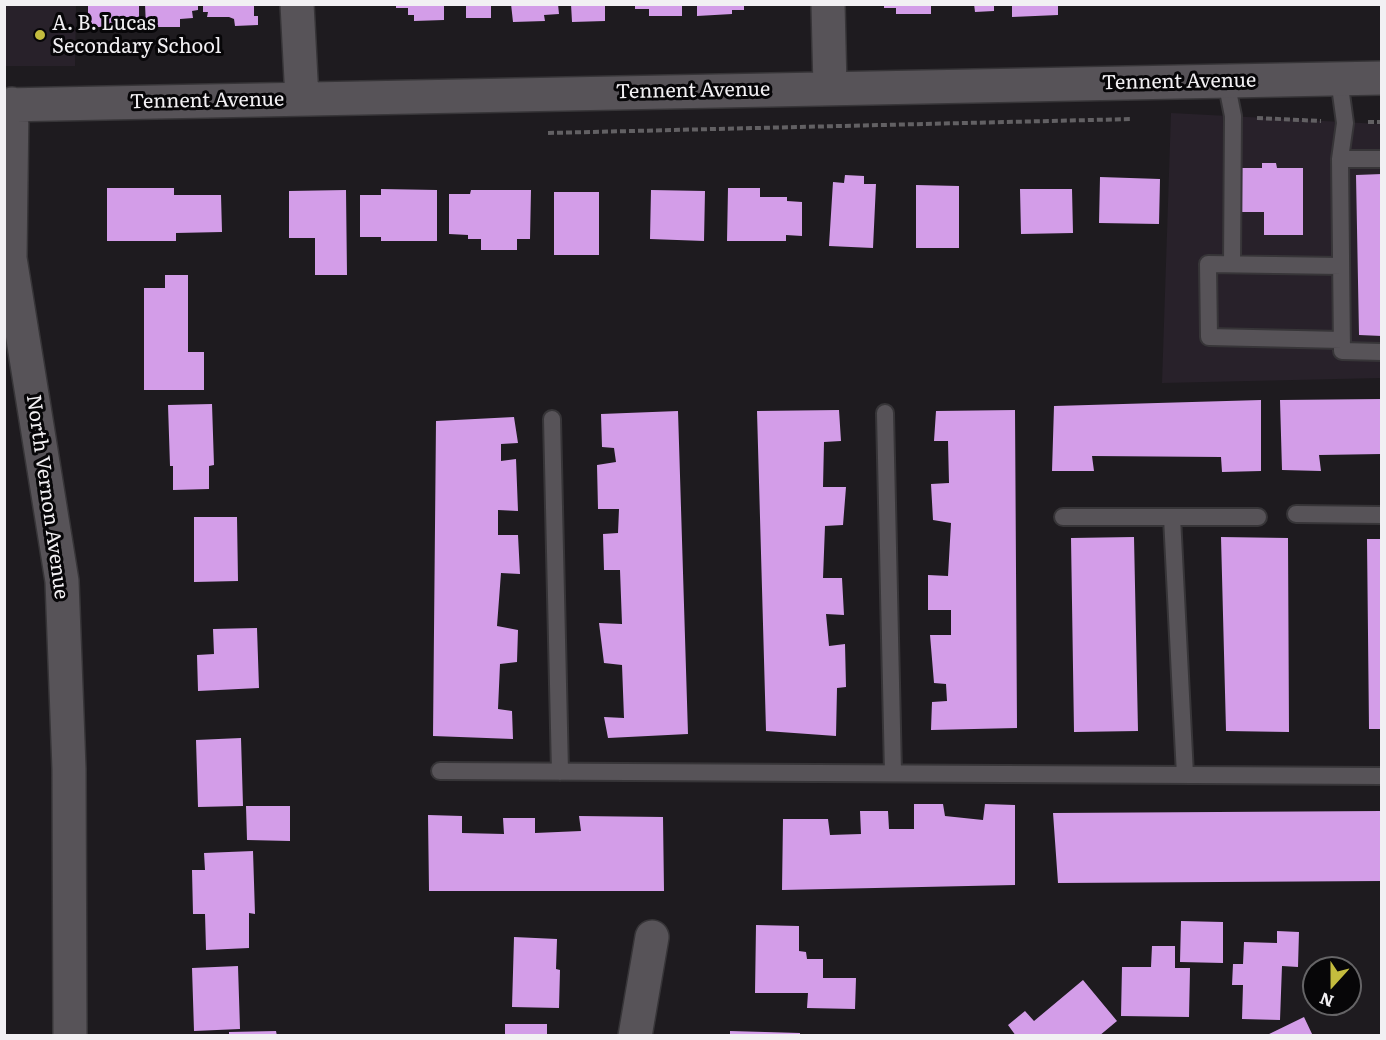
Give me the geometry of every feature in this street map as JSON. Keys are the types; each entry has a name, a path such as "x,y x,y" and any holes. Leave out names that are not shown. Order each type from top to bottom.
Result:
{"street":[{"path":"297,4 302,99"},
{"path":"828,4 830,88"},
{"name":"Tennent Avenue","path":"8,105 1382,78"},
{"name":"North Vernon Avenue","path":"8,105 10,258 62,581 69,769 70,1035"},
{"path":"635,1035 652,937"}],"lane":[{"path":"1339,79 1344,123 1340,159 1342,351 1382,352"},
{"path":"1226,81 1233,116 1232,264"},
{"path":"1340,159 1382,159"},
{"path":"1341,266 1208,264 1209,337 1342,340"},
{"path":"885,413 893,773"},
{"path":"552,419 560,772"},
{"path":"1296,514 1382,515"},
{"path":"1063,517 1258,516"},
{"path":"1172,517 1185,775"},
{"path":"440,771 1382,776"}],"path":[{"path":"1233,116 1344,123 1382,122"},
{"path":"548,133 1138,119"}],"shaded area":[{"name":"A. B. Lucas Secondary School","path":"4,5 76,5 75,66 5,66"},
{"path":"1171,113 1381,124 1381,378 1162,383"}],"building":[{"path":"88,4 139,4 139,17 125,17 125,27 88,27"},
{"path":"145,4 198,4 198,10 192,11 193,18 180,19 180,27 146,27"},
{"path":"203,4 254,4 254,16 258,16 258,25 235,26 234,19 229,17 207,17 208,12 203,12"},
{"path":"396,4 444,4 444,20 414,21 414,15 408,15 408,8 396,8"},
{"path":"466,4 491,4 491,18 466,18"},
{"path":"511,4 558,4 559,14 544,15 545,21 513,22"},
{"path":"571,4 605,4 605,21 572,22"},
{"path":"635,4 682,4 682,16 649,16 649,9 635,9"},
{"path":"697,4 744,4 744,10 732,10 732,14 697,16"},
{"path":"884,4 931,4 931,14 896,14 896,8 884,8"},
{"path":"974,4 994,4 994,11 975,12"},
{"path":"1012,4 1058,4 1058,15 1012,17"},
{"path":"1262,163 1276,163 1277,168 1303,168 1303,235 1264,235 1264,212 1241,212 1242,168 1262,168"},
{"path":"1382,174 1382,336 1359,335 1356,175"},
{"path":"845,175 864,176 864,184 876,184 873,248 829,246 833,182 844,183"},
{"path":"1100,177 1160,179 1159,224 1099,223"},
{"path":"916,185 959,186 959,248 916,248"},
{"path":"107,188 174,188 174,195 221,195 222,232 176,233 176,241 107,241"},
{"path":"728,188 760,188 760,197 787,197 787,201 802,202 802,236 786,235 786,241 727,241"},
{"path":"381,189 437,190 437,241 381,241 381,237 360,237 360,195 381,195"},
{"path":"1020,189 1072,189 1073,233 1021,234"},
{"path":"346,190 347,275 315,275 315,238 289,238 289,191"},
{"path":"471,190 531,190 530,239 517,239 517,250 481,250 481,239 468,239 468,235 449,234 449,194 470,194"},
{"path":"651,190 705,191 704,241 650,239"},
{"path":"554,192 599,192 599,255 554,255"},
{"path":"165,275 188,275 188,352 204,352 204,390 144,390 144,288 165,288"},
{"path":"1382,399 1382,454 1319,455 1321,471 1282,470 1280,400"},
{"path":"1261,400 1261,471 1222,472 1221,457 1092,456 1094,471 1052,471 1054,406"},
{"path":"212,404 214,465 209,466 209,489 173,490 168,405"},
{"path":"839,410 841,441 824,442 823,487 846,487 843,525 825,526 823,578 842,578 844,615 826,614 829,646 845,644 846,687 837,688 836,736 766,731 757,411"},
{"path":"1015,410 1017,728 931,730 932,702 947,701 946,684 934,683 930,635 951,635 951,610 928,610 928,575 948,576 951,523 933,520 931,484 949,483 948,441 934,441 936,411"},
{"path":"678,411 688,734 608,738 604,717 624,718 622,665 604,663 599,623 622,624 620,570 604,570 603,534 618,533 619,509 598,509 597,465 616,462 614,448 602,447 601,414"},
{"path":"514,417 518,443 501,444 501,461 516,459 518,511 498,510 498,535 518,535 520,574 501,573 497,626 518,630 517,662 500,664 498,709 512,711 513,739 433,736 436,421"},
{"path":"194,517 237,517 238,581 194,582"},
{"path":"1134,537 1138,731 1074,732 1071,538"},
{"path":"1221,537 1288,538 1289,732 1226,731"},
{"path":"1367,539 1382,539 1382,729 1369,729"},
{"path":"257,628 259,688 198,691 197,655 214,654 213,629"},
{"path":"241,738 243,806 198,807 196,740"},
{"path":"914,804 943,804 945,816 983,820 985,804 1015,805 1015,885 782,890 783,819 828,819 830,835 861,834 860,811 888,811 889,829 914,829"},
{"path":"246,806 290,806 290,841 247,840"},
{"path":"1382,811 1382,881 1058,883 1053,813"},
{"path":"428,815 462,816 462,833 504,834 503,818 535,818 535,833 581,831 579,816 663,817 664,891 429,891"},
{"path":"253,851 255,914 249,913 249,948 206,950 205,914 193,914 192,870 205,870 204,853"},
{"path":"1181,921 1223,922 1223,963 1180,962"},
{"path":"756,925 799,926 799,951 806,952 807,959 823,959 823,978 856,978 855,1009 807,1008 808,993 755,993"},
{"path":"1277,931 1299,932 1298,967 1282,966 1280,1020 1242,1019 1243,985 1232,985 1233,964 1243,964 1244,942 1277,943"},
{"path":"514,937 557,939 556,969 560,970 559,1008 512,1007"},
{"path":"1152,946 1175,946 1175,968 1190,968 1189,1017 1121,1016 1122,967 1151,967"},
{"path":"238,966 240,1029 194,1031 192,968"},
{"path":"1083,980 1117,1021 1099,1036 1016,1036 1008,1025 1025,1011 1034,1021"},
{"path":"1304,1017 1313,1036 1265,1036"},
{"path":"505,1024 547,1024 547,1036 505,1036"},
{"path":"276,1031 277,1036 229,1036 229,1032"},
{"path":"730,1031 800,1033 800,1036 730,1036"}],"place":[{"name":"A. B. Lucas Secondary School","path":"40,35"}]}
